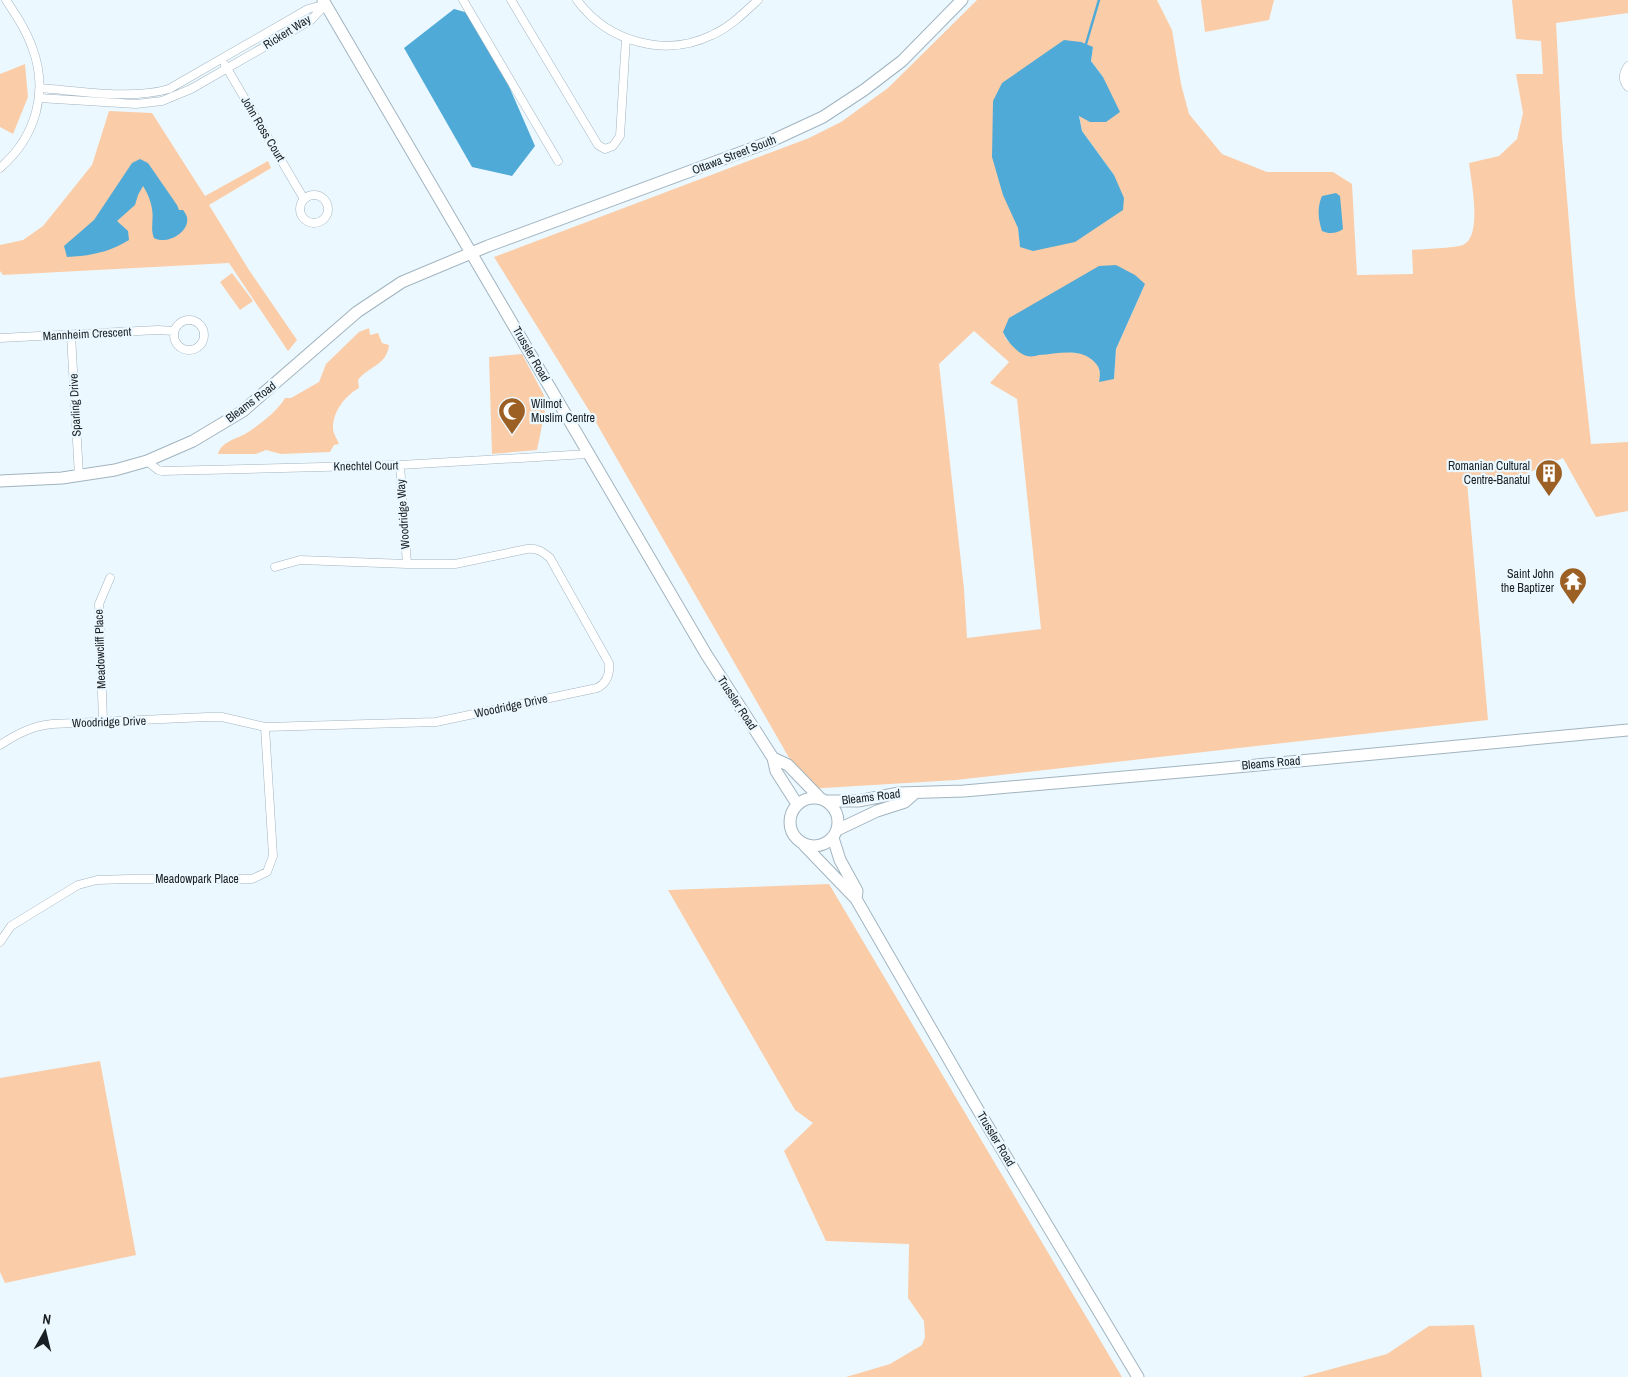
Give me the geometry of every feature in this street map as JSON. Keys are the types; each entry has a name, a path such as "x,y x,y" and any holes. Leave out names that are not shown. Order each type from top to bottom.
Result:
{"main road":[{"name":"Ottawa Street South","path":"472,252 769,142 823,117 864,90 902,61 962,0"},
{"name":"Trussler Road","path":"324,2 706,654 773,758 776,771 797,804"},
{"name":"Bleams Road","path":"0,481 79,476 115,470 147,461 193,441 243,411 342,325 388,290 416,275 472,252"},
{"name":"Bleams Road","path":"824,800 858,802 899,793 914,794 1215,769 1628,730"},
{"name":"Trussler Road","path":"773,758 788,765 824,800"},
{"name":"Bleams Road","path":"835,834 878,811 905,802 914,794"},
{"path":"812,798 824,800 834,807 838,814 839,822 835,834 827,843 812,847 804,844 792,834 790,818 792,810 797,804 812,798"},
{"name":"Trussler Road","path":"835,834 840,860 857,890 856,899"},
{"name":"Trussler Road","path":"804,844 856,899 974,1103 1138,1377"}],"street":[{"path":"0,168 20,147 29,132 40,98 38,68 32,47 6,0"},
{"path":"462,0 558,161"},
{"path":"511,0 598,145 605,149 613,146 620,136 626,38"},
{"path":"577,0 598,22 613,32 626,38 658,46 696,42 714,34 730,25 758,0"},
{"name":"Rickert Way","path":"40,88 132,94 148,94 169,89 308,9 324,2"},
{"name":"Rickert Way","path":"40,98 122,104 162,101 191,89 311,20 324,2"},
{"name":"John Ross Court","path":"222,60 304,199"},
{"path":"1628,66 1624,75 1624,81 1628,87"},
{"name":"Mannheim Crescent","path":"0,338 158,330 174,332"},
{"name":"Sparling Drive","path":"71,335 79,476"},
{"name":"Knechtel Court","path":"147,461 162,471 400,465 588,454"},
{"name":"Woodridge Way","path":"400,465 406,564"},
{"name":"Woodridge Drive","path":"0,745 16,734 39,726 103,722 222,717 265,727 436,722 597,688 606,681 609,674 609,663 550,558 543,551 531,549 455,564 300,560 275,567"},
{"name":"Meadowcliff Place","path":"103,722 99,604 110,578"},
{"name":"Meadowpark Place","path":"0,942 11,926 78,885 97,880 252,879 267,872 273,856 265,727"}],"shaded area":[{"path":"977,0 1157,0 1172,30 1181,84 1189,114 1222,154 1267,172 1333,172 1352,184 1357,275 1413,274 1412,250 1459,246 1469,240 1473,231 1474,207 1469,163 1499,156 1517,139 1523,113 1516,74 1543,74 1541,41 1516,39 1512,0 1628,0 1628,13 1556,23 1562,137 1575,296 1591,444 1628,442 1628,511 1596,517 1563,458 1511,480 1467,482 1488,720 956,780 807,789 590,412 494,257 809,138 841,122 888,88","holes":["1093,47 1091,61 1103,77 1079,115 1082,131 1114,175 1020,246 1018,228","1145,284 1116,349 1114,378 1100,373 1098,364 1084,353 1017,349 1006,339 1003,332","974,331 1009,362 990,383 1017,399 1041,629 967,638 964,589 939,364"]},
{"path":"1201,0 1274,0 1269,20 1205,32"},
{"path":"25,64 28,97 13,134 0,127 0,74"},
{"path":"109,111 152,113 205,196 268,161 271,168 209,205 249,270 297,340 288,351 229,263 3,275 0,271 0,245 23,240 43,226 92,165"},
{"path":"232,273 253,301 240,310 220,282"},
{"path":"369,328 370,335 378,333 382,343 389,345 388,352 381,361 362,375 358,380 359,388 349,395 338,410 333,428 339,444 334,445 330,452 281,454 266,450 256,454 218,454 225,444 245,434 267,418 285,398 291,398 319,382 326,364 359,332"},
{"path":"522,354 547,401 537,450 492,454 489,357"},
{"path":"829,884 1122,1377 846,1377 890,1364 922,1345 925,1337 924,1321 908,1298 909,1244 826,1241 784,1151 813,1123 795,1110 668,890"},
{"path":"100,1061 136,1255 5,1283 0,1272 0,1078"},
{"path":"1474,1325 1482,1377 1302,1377 1387,1354 1429,1326"}],"water":[{"path":"454,9 465,12 494,52 535,146 512,176 472,167 404,48"},
{"path":"1064,40 1081,42 1093,47 1091,61 1103,77 1120,112 1106,122 1090,122 1079,116 1082,131 1114,175 1124,198 1123,210 1075,242 1033,251 1020,247 1018,228 1003,195 992,157 993,101 1002,83"},
{"path":"140,159 148,163 179,210 184,211 187,217 185,228 171,239 159,240 154,238 151,206 143,186 135,205 117,221 128,231 129,240 115,248 100,253 67,257 64,246 94,220 132,163"},
{"path":"1336,193 1340,196 1343,229 1335,233 1324,232 1322,231 1319,218 1320,200 1322,196"},
{"path":"1116,265 1135,275 1145,284 1116,349 1114,379 1099,382 1100,372 1098,366 1085,356 1066,352 1027,356 1016,349 1007,339 1003,332 1009,318 1099,266"}],"waterway":[{"path":"1086,44 1099,0"}],"place":[{"name":"Wilmot Muslim Centre","path":"512,435"},
{"name":"Romanian Cultural Centre-Banatul","path":"1549,497"},
{"name":"Saint John the Baptizer","path":"1573,605"}]}
